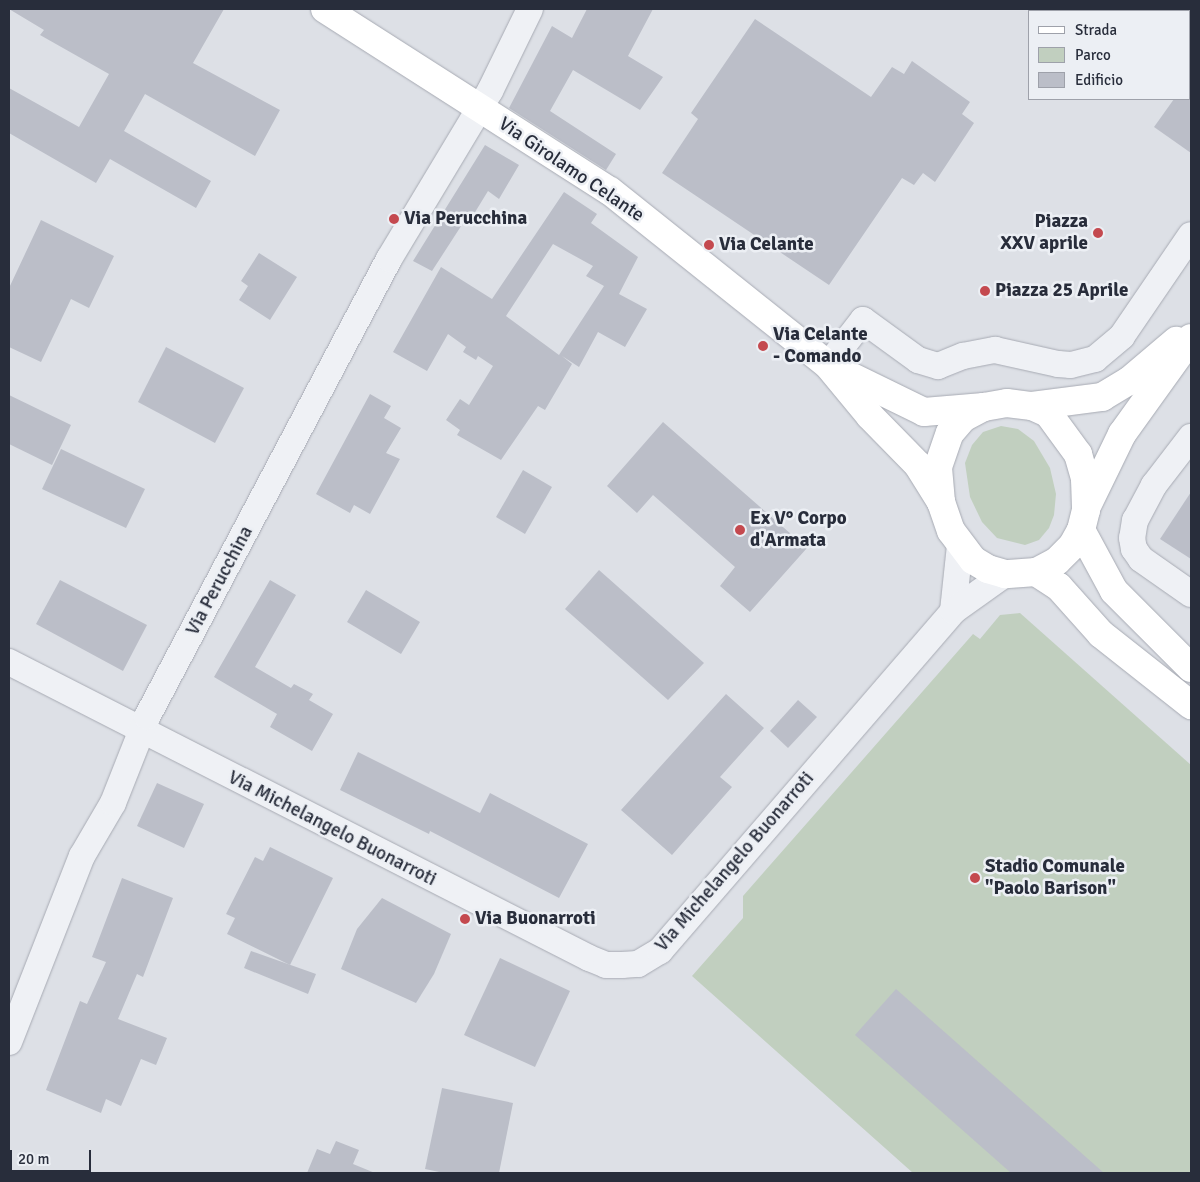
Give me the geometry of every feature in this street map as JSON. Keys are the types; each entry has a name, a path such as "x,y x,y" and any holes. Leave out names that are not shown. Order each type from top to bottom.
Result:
{"main road":[{"name":"Via Girolamo Celante","path":"325,9 610,191 828,365 870,416 918,465 941,502"},
{"path":"1191,327 1144,370 1102,397 1032,406 1007,403 984,407 963,418 950,433 938,466 941,502 960,546 973,560 988,569 1005,574 1036,572 1057,561 1072,546 1122,434 1191,338"},
{"name":"Via Girolamo Celante","path":"828,365 924,412 984,407"},
{"path":"1032,406 1048,413 1078,454 1085,479 1083,520 1114,591 1191,668"},
{"path":"1036,572 1059,587 1101,634 1191,705"}],"street":[{"name":"Via Perucchina","path":"9,1042 82,856 113,802 142,732 390,259 479,108 530,9"},
{"path":"828,365 863,320 928,364 944,365 963,356 995,350 1058,364 1083,363 1106,352 1118,340 1191,235"},
{"path":"1191,437 1154,485 1135,520 1132,538 1134,549 1141,559 1191,594"},
{"path":"954,610 960,546"},
{"name":"Via Michelangelo Buonarroti","path":"9,662 142,732 589,958 606,965 638,964 660,951 954,610 1005,574"}],"green space":[{"path":"1001,426 1018,429 1034,441 1050,468 1056,494 1054,515 1049,528 1039,540 1025,545 997,538 982,522 970,497 965,463 972,445 983,432"},
{"name":"Stadio Comunale \"Paolo Barison\"","path":"1020,613 1191,765 1191,1173 913,1173 692,976 743,918 743,896 973,634 980,639 1000,615"}],"building":[{"path":"9,9 224,9 193,63 280,110 255,156 145,94 124,131 211,181 196,208 110,159 96,183 9,133 9,88 79,127 109,74 40,35 44,30"},
{"path":"587,9 653,9 628,56 663,77 640,110 573,70 550,111 616,154 606,170 509,108 552,26 572,38"},
{"path":"755,19 871,97 892,67 904,74 912,61 970,102 962,114 974,123 935,182 923,173 914,185 902,178 829,285 662,173 698,119 691,113"},
{"path":"1191,99 1191,153 1154,127 1173,100"},
{"path":"485,145 519,165 499,199 488,191 469,222 465,220 432,271 413,261"},
{"path":"564,192 597,214 591,223 638,257 619,294 647,309 625,347 598,332 579,367 562,356 572,364 545,410 538,406 501,460 457,435 460,430 446,420 460,399 469,405 493,366 478,356 476,360 463,352 466,347 448,334 427,371 393,352 441,267 492,299","holes":["553,244 593,266 586,276 604,286 559,355 506,316"]},
{"path":"41,220 114,256 89,308 71,299 41,362 9,347 9,288"},
{"path":"259,253 297,277 270,320 239,300 248,286 241,281"},
{"path":"166,347 244,388 215,443 138,402"},
{"path":"370,394 391,406 384,418 401,428 386,453 400,459 370,514 354,505 350,513 316,494"},
{"path":"9,395 71,425 52,465 9,444"},
{"name":"Ex V° Corpo d'Armata","path":"663,422 807,548 750,612 720,586 735,567 653,495 637,513 607,486"},
{"path":"61,449 145,489 126,528 42,489"},
{"path":"523,470 552,487 525,534 496,517"},
{"path":"1191,492 1191,559 1160,539"},
{"path":"599,570 704,663 668,700 565,609"},
{"path":"60,580 147,625 123,671 36,624"},
{"path":"270,580 296,595 255,667 291,688 294,684 313,694 309,700 333,714 312,751 270,727 277,714 214,677"},
{"path":"366,590 420,622 401,654 347,622"},
{"path":"726,694 764,728 720,777 732,787 672,855 621,810"},
{"path":"798,700 817,717 788,748 770,731"},
{"path":"358,752 480,813 490,793 588,844 559,898 430,831 429,834 340,790"},
{"path":"157,783 204,804 184,848 137,826"},
{"path":"270,847 333,878 290,965 227,934 235,918 226,914 255,857 263,861"},
{"path":"122,878 173,898 143,977 137,974 118,1019 167,1038 156,1065 141,1059 121,1106 106,1099 101,1113 46,1090 80,1001 87,1004 106,962 92,957"},
{"path":"382,898 451,934 434,974 416,1003 341,969 357,929"},
{"path":"251,951 316,974 308,994 244,968"},
{"path":"500,958 570,991 535,1067 464,1035"},
{"path":"896,989 1104,1173 1011,1173 855,1035"},
{"path":"442,1088 513,1103 499,1173 444,1173 425,1169"},
{"path":"336,1141 359,1150 353,1164 375,1173 307,1173 317,1149 330,1154"}],"place":[{"name":"Via Perucchina","path":"394,219"},
{"name":"Piazza XXV aprile","path":"1098,233"},
{"name":"Via Celante","path":"709,245"},
{"name":"Piazza 25 Aprile","path":"985,291"},
{"name":"Via Celante - Comando","path":"763,346"},
{"name":"Ex V° Corpo d'Armata","path":"740,530"},
{"name":"Stadio Comunale \"Paolo Barison\"","path":"975,878"},
{"name":"Via Buonarroti","path":"465,919"}]}
